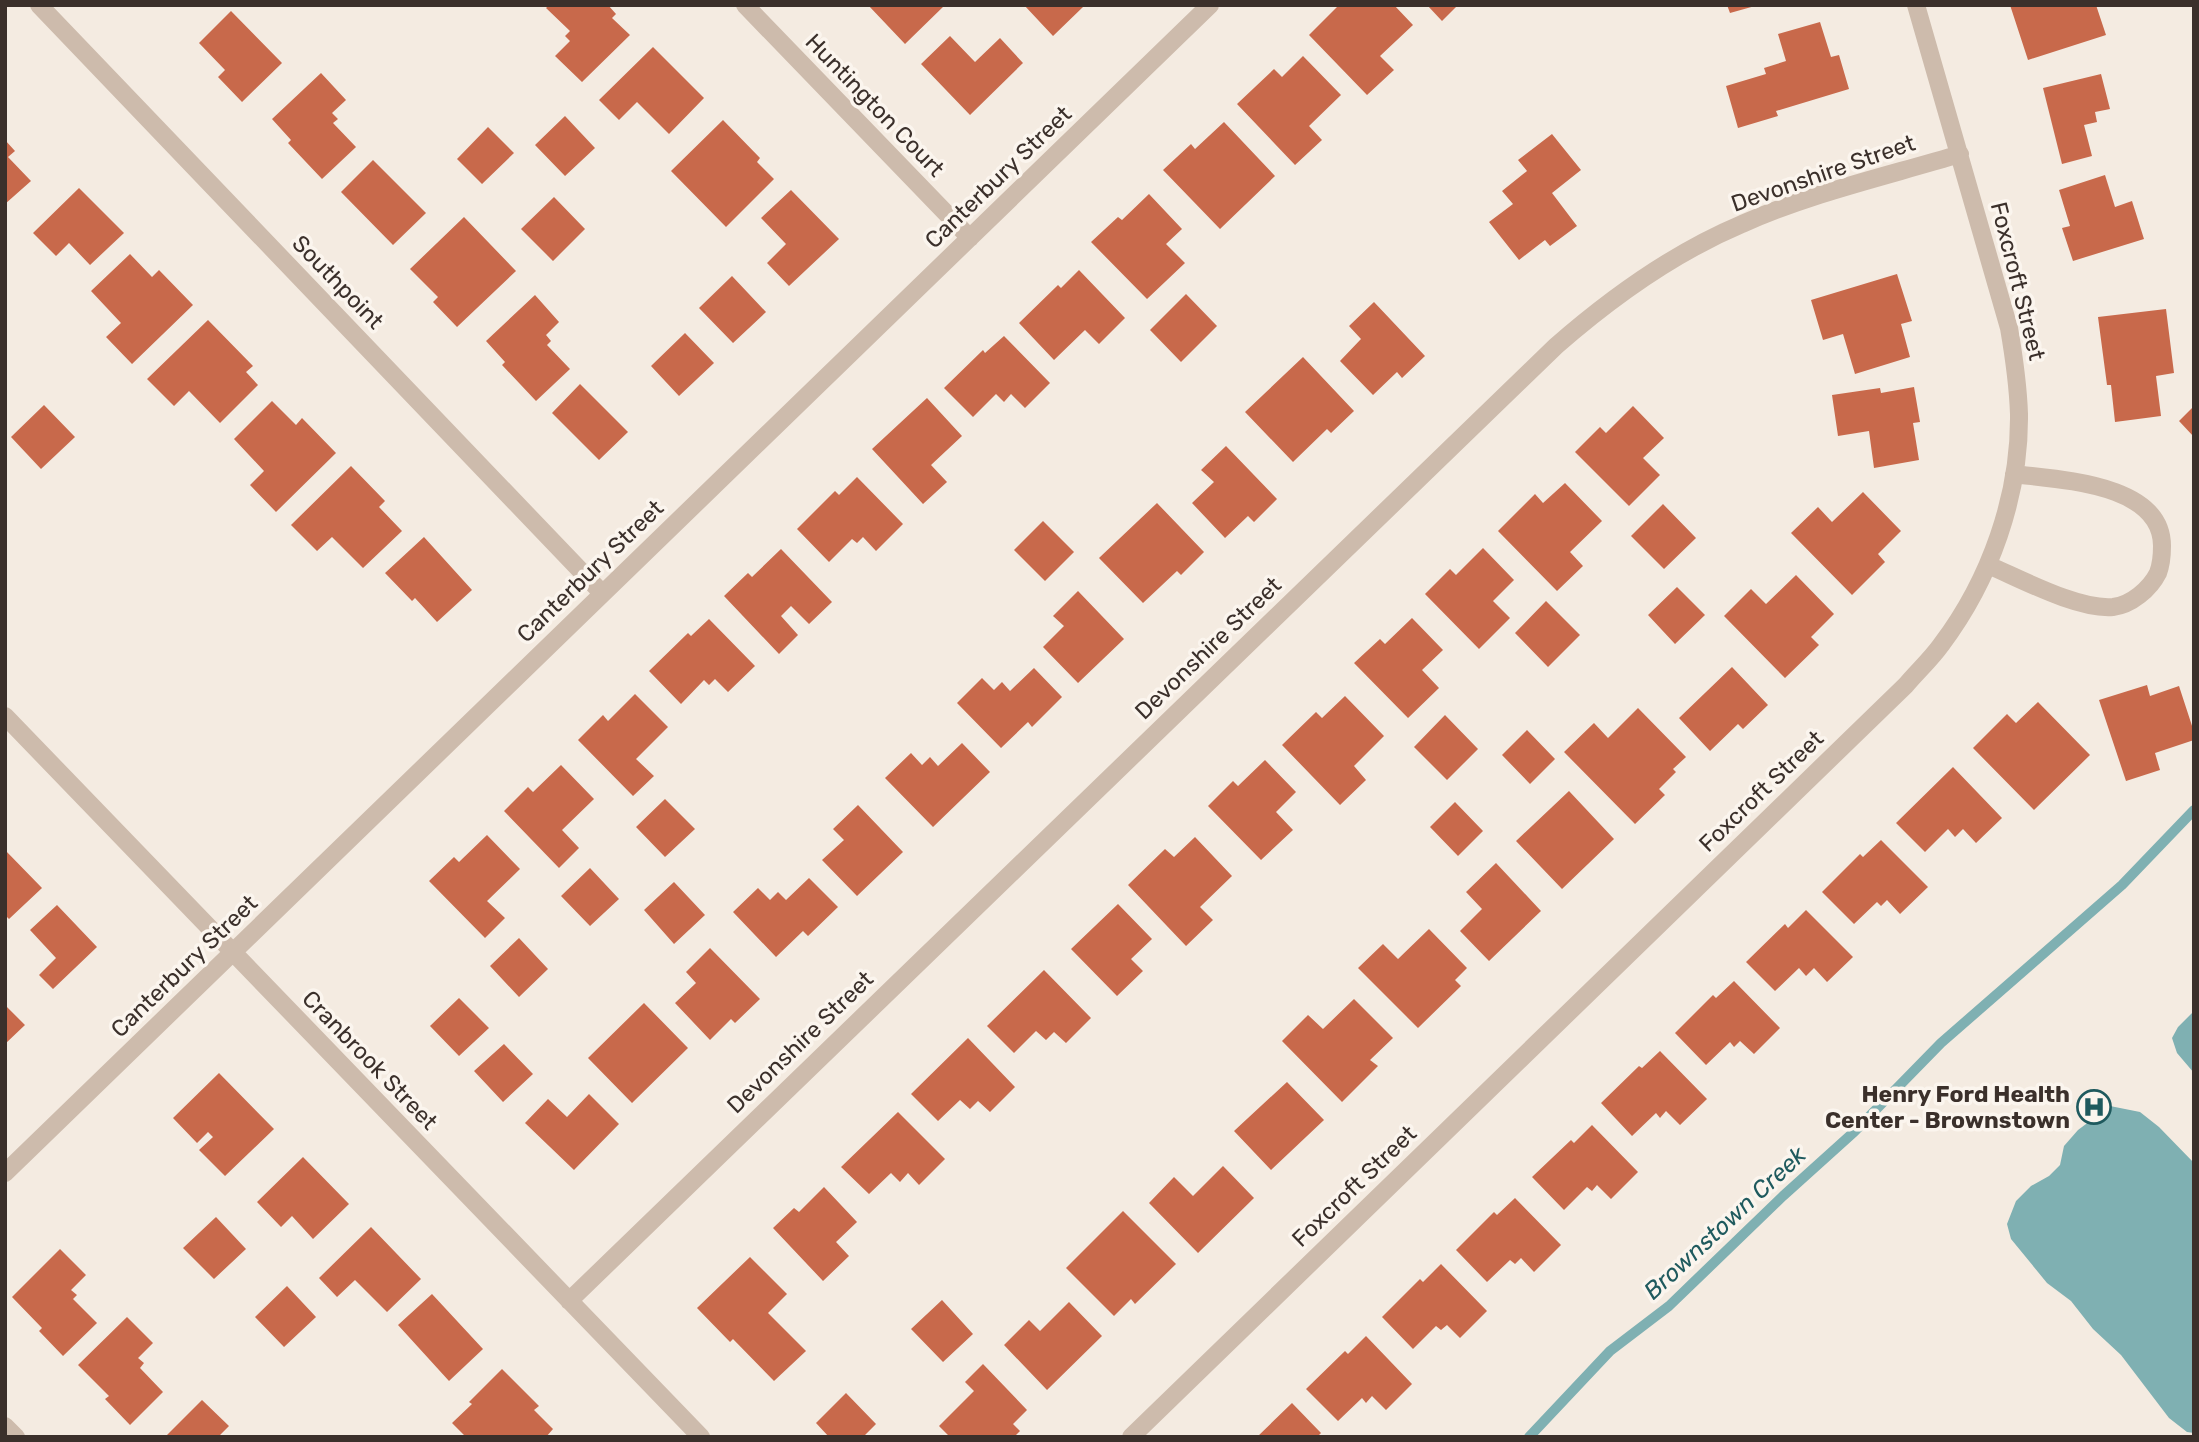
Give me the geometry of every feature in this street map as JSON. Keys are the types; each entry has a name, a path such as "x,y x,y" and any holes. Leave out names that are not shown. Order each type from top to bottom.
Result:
{"street":[{"name":"Southpoint","path":"39,5 602,593"},
{"name":"Huntington Court","path":"744,5 970,238"},
{"name":"Canterbury Street","path":"5,1172 1210,5"},
{"name":"Foxcroft Street","path":"1130,1437 1906,685 1941,645 1969,603 1988,565 2006,514 2014,474 2019,415 2016,368 2009,328 1916,5"},
{"name":"Devonshire Street","path":"569,1301 1594,312 1665,263 1741,224 1815,197 1960,153"},
{"path":"1988,565 2087,606 2115,607 2135,599 2158,573 2162,535 2155,520 2144,507 2128,497 2087,484 2014,474"},
{"name":"Cranbrook Street","path":"5,716 701,1437"},
{"path":"5,1426 16,1437"}],"water":[{"path":"2194,1011 2194,1073 2177,1053 2172,1038 2178,1027"},
{"path":"2110,1106 2140,1112 2159,1127 2194,1163 2194,1433 2187,1432 2169,1418 2121,1355 2093,1329 2071,1301 2047,1283 2011,1239 2007,1224 2016,1201 2031,1186 2049,1176 2060,1165 2064,1146 2078,1130"}],"building":[{"path":"549,5 608,5 616,14 612,18 630,35 582,82 555,56 570,41 565,36 570,31 546,8"},
{"path":"868,5 945,5 905,44"},
{"path":"1024,5 1081,5 1083,7 1053,36"},
{"path":"1339,5 1394,5 1413,25 1380,56 1394,70 1367,95 1309,35"},
{"path":"1427,5 1458,5 1442,21"},
{"path":"1727,5 1755,5 1755,6 1730,13"},
{"path":"2010,5 2096,5 2106,35 2028,60"},
{"path":"231,11 282,63 242,102 218,77 225,70 199,43"},
{"path":"1820,22 1831,57 1839,55 1849,89 1776,111 1778,116 1738,128 1726,86 1766,74 1764,68 1786,61 1778,34"},
{"path":"950,36 975,62 1000,38 1023,63 970,115 921,64"},
{"path":"653,47 704,98 669,134 637,102 619,120 599,100"},
{"path":"1303,56 1341,95 1309,126 1322,140 1295,165 1237,104 1274,69 1282,77"},
{"path":"321,73 346,100 332,113 338,119 333,123 356,147 322,179 288,143 291,140 272,119"},
{"path":"2101,74 2110,109 2095,112 2097,122 2084,125 2092,156 2062,164 2043,88"},
{"path":"565,116 595,148 565,176 535,145"},
{"path":"723,120 760,158 757,162 774,179 726,227 671,171"},
{"path":"1224,122 1275,176 1220,229 1163,170 1191,144 1195,149"},
{"path":"488,127 514,153 482,184 457,159"},
{"path":"1552,134 1581,170 1552,193 1577,226 1550,246 1545,240 1519,260 1489,222 1513,204 1502,191 1527,171 1518,160"},
{"path":"5,140 15,151 8,157 31,181 5,204"},
{"path":"373,160 426,213 393,245 341,192"},
{"path":"2105,175 2115,207 2132,201 2144,239 2073,261 2062,228 2070,226 2059,190"},
{"path":"79,188 124,233 90,265 69,243 56,256 33,233"},
{"path":"791,190 839,239 789,286 767,263 786,244 761,218"},
{"path":"1149,194 1182,229 1166,244 1185,263 1147,299 1091,242 1118,217 1122,220"},
{"path":"554,197 585,229 553,261 521,229"},
{"path":"464,217 516,271 457,327 433,302 438,297 410,269"},
{"path":"130,254 152,277 159,270 193,305 132,364 106,337 121,323 91,291"},
{"path":"1079,270 1125,318 1099,344 1085,330 1054,360 1019,323 1058,285 1061,288"},
{"path":"1897,274 1912,321 1901,324 1910,357 1855,374 1843,334 1823,340 1811,300"},
{"path":"732,276 766,312 733,343 699,308"},
{"path":"1186,294 1217,326 1181,362 1150,330"},
{"path":"535,295 559,322 546,335 551,341 547,345 570,369 536,401 502,365 505,362 486,341"},
{"path":"1374,302 1425,356 1402,378 1397,372 1373,395 1340,361 1361,339 1349,326"},
{"path":"2166,309 2174,373 2156,376 2161,416 2115,422 2098,317"},
{"path":"208,320 253,366 246,372 258,385 220,423 189,391 174,406 147,379"},
{"path":"685,333 714,363 679,396 651,366"},
{"path":"1004,336 1050,383 1025,408 1011,394 1004,402 996,394 973,417 944,388 983,350 985,353"},
{"path":"1303,357 1354,411 1331,433 1327,429 1293,462 1245,412"},
{"path":"580,384 628,432 599,460 552,413"},
{"path":"1914,387 1920,422 1913,423 1919,460 1874,468 1869,431 1838,436 1832,395 1880,388 1881,393"},
{"path":"927,398 962,436 931,465 947,482 923,504 872,449"},
{"path":"272,401 296,425 302,418 336,453 276,512 250,485 264,471 234,439"},
{"path":"44,405 75,437 41,469 11,437"},
{"path":"1633,406 1664,438 1643,458 1660,475 1629,506 1575,452 1600,427 1606,433"},
{"path":"2194,406 2194,437 2179,421"},
{"path":"1226,446 1277,499 1254,522 1248,516 1225,538 1192,503 1214,482 1201,470"},
{"path":"351,466 385,501 379,507 402,531 363,568 332,537 317,551 291,525"},
{"path":"857,477 903,524 876,551 863,537 857,543 852,539 829,562 797,529 835,491 839,495"},
{"path":"1565,483 1602,521 1570,552 1583,566 1557,591 1498,531 1535,494 1543,503"},
{"path":"1863,492 1901,531 1878,554 1885,562 1852,595 1791,533 1818,507 1832,522"},
{"path":"1157,503 1204,552 1181,575 1177,571 1143,603 1099,558"},
{"path":"1663,504 1696,538 1664,569 1631,536"},
{"path":"1043,521 1074,552 1045,581 1014,550"},
{"path":"424,537 472,590 437,622 415,598 412,601 385,573"},
{"path":"1483,548 1514,580 1493,601 1510,618 1479,649 1425,594 1450,569 1456,575"},
{"path":"781,549 832,602 809,624 791,606 781,616 798,635 779,654 724,596 748,573 752,577"},
{"path":"1796,575 1834,614 1811,637 1819,645 1785,678 1724,616 1751,589 1766,604"},
{"path":"1677,587 1705,615 1675,644 1648,615"},
{"path":"1078,591 1124,639 1078,683 1043,647 1064,626 1053,616"},
{"path":"1546,601 1580,635 1548,667 1515,633"},
{"path":"1412,618 1443,650 1422,670 1439,688 1408,718 1354,663 1380,639 1385,644"},
{"path":"709,619 755,666 728,692 715,679 709,685 704,680 681,704 649,671 688,633 691,636"},
{"path":"1732,667 1768,705 1743,729 1738,724 1710,751 1679,718"},
{"path":"1034,668 1062,697 1032,727 1028,722 1001,748 957,703 982,678 994,690 1002,682 1010,691"},
{"path":"2147,685 2150,696 2179,686 2194,732 2194,740 2155,753 2160,770 2126,781 2099,700"},
{"path":"635,694 668,727 636,759 654,776 633,796 578,740 603,715 608,721"},
{"path":"1345,696 1384,736 1354,766 1366,780 1340,805 1282,745 1316,712 1322,718"},
{"path":"2038,702 2090,755 2034,810 1973,748 2007,714 2016,723"},
{"path":"1638,708 1686,757 1673,769 1676,772 1659,789 1665,795 1635,824 1564,752 1594,723 1608,738"},
{"path":"1445,715 1478,749 1447,780 1414,747"},
{"path":"1527,730 1555,759 1530,784 1502,755"},
{"path":"962,743 990,772 933,827 885,778 911,753 922,765 930,757 938,766"},
{"path":"1265,760 1296,792 1276,812 1293,830 1261,860 1208,806 1233,781 1238,786"},
{"path":"561,765 594,799 562,830 579,848 559,868 504,811 528,787 533,792"},
{"path":"1953,767 2002,818 1976,843 1963,829 1955,837 1948,829 1925,852 1896,823"},
{"path":"1569,791 1614,839 1562,889 1516,841"},
{"path":"665,799 695,829 665,857 636,827"},
{"path":"1455,802 1483,831 1458,856 1430,827"},
{"path":"858,805 903,852 857,896 822,860 844,840 833,829"},
{"path":"487,835 520,869 487,901 505,918 485,938 429,881 454,857 459,862"},
{"path":"1195,837 1232,876 1200,907 1213,920 1186,946 1128,885 1165,849 1174,857"},
{"path":"1881,840 1928,887 1900,914 1887,900 1881,906 1877,902 1854,924 1822,892 1860,854 1863,857"},
{"path":"5,850 42,888 9,919 5,915"},
{"path":"1496,863 1541,911 1489,961 1460,931 1482,909 1466,892"},
{"path":"590,868 619,899 590,926 561,896"},
{"path":"809,878 838,907 808,936 803,931 776,957 733,912 758,888 770,900 778,892 786,900"},
{"path":"674,882 705,915 674,944 644,910"},
{"path":"1118,904 1152,939 1131,959 1143,971 1117,996 1071,949"},
{"path":"57,905 97,947 53,989 39,975 56,958 30,930"},
{"path":"1806,910 1853,957 1827,982 1814,968 1806,976 1799,968 1775,991 1746,962 1785,924 1788,928"},
{"path":"1429,929 1467,968 1455,980 1461,986 1418,1028 1358,968 1383,944 1398,959"},
{"path":"519,938 548,969 519,997 490,966"},
{"path":"710,948 760,999 735,1023 731,1019 710,1040 675,1003 696,983 686,972"},
{"path":"1044,970 1091,1018 1066,1043 1054,1032 1046,1040 1036,1031 1014,1053 987,1026"},
{"path":"1734,981 1780,1028 1754,1054 1740,1041 1734,1047 1730,1042 1706,1065 1675,1033 1713,995 1716,998"},
{"path":"459,998 489,1028 459,1056 430,1026"},
{"path":"1354,999 1393,1038 1370,1060 1378,1066 1342,1102 1282,1041 1308,1015 1323,1029"},
{"path":"644,1003 688,1048 632,1103 588,1058"},
{"path":"5,1005 25,1025 5,1044"},
{"path":"968,1038 1015,1087 990,1112 978,1101 970,1109 960,1100 938,1121 911,1094"},
{"path":"504,1044 533,1074 503,1102 474,1071"},
{"path":"1660,1051 1707,1099 1680,1125 1666,1111 1660,1118 1656,1113 1632,1136 1601,1103 1639,1066 1642,1068"},
{"path":"219,1073 274,1129 225,1176 199,1150 213,1137 208,1132 197,1143 173,1118"},
{"path":"1287,1082 1324,1120 1271,1170 1234,1131"},
{"path":"589,1094 619,1124 574,1170 525,1123 548,1099 567,1117"},
{"path":"898,1112 945,1159 919,1185 908,1173 900,1182 891,1173 869,1194 841,1167"},
{"path":"1592,1125 1638,1172 1611,1199 1597,1185 1592,1191 1587,1187 1564,1210 1532,1177 1571,1140 1574,1143"},
{"path":"303,1157 349,1204 313,1239 292,1216 281,1227 257,1202"},
{"path":"1223,1166 1254,1198 1198,1253 1149,1203 1174,1177 1193,1196"},
{"path":"824,1187 857,1222 836,1242 849,1256 823,1281 773,1228 794,1208 799,1212"},
{"path":"1515,1198 1561,1245 1534,1272 1521,1258 1515,1264 1510,1260 1487,1282 1456,1250 1494,1212 1497,1215"},
{"path":"1123,1211 1176,1264 1135,1304 1131,1299 1114,1316 1066,1268"},
{"path":"216,1217 246,1249 214,1279 183,1248"},
{"path":"371,1227 421,1279 387,1312 355,1280 337,1297 319,1278"},
{"path":"60,1249 86,1275 71,1290 77,1295 73,1299 97,1323 63,1356 39,1331 42,1328 12,1297"},
{"path":"750,1257 787,1294 768,1313 806,1351 774,1381 733,1339 730,1342 697,1308"},
{"path":"1441,1264 1487,1311 1460,1338 1447,1325 1441,1330 1436,1326 1413,1349 1382,1317 1420,1279 1423,1282"},
{"path":"287,1286 316,1317 284,1347 255,1317"},
{"path":"432,1294 483,1349 449,1381 398,1325"},
{"path":"942,1300 973,1334 943,1362 911,1329"},
{"path":"1069,1302 1102,1336 1047,1390 1004,1345 1029,1320 1040,1331"},
{"path":"127,1317 153,1343 138,1358 144,1363 140,1368 163,1392 130,1425 105,1399 109,1396 78,1365"},
{"path":"1366,1336 1412,1384 1386,1410 1372,1396 1366,1403 1362,1398 1338,1421 1306,1389 1345,1351 1348,1354"},
{"path":"983,1364 1027,1410 1013,1424 1020,1431 1014,1437 950,1437 939,1426 974,1391 965,1382"},
{"path":"502,1369 539,1406 534,1410 553,1429 546,1437 466,1437 452,1423"},
{"path":"846,1393 876,1424 863,1437 829,1437 816,1423"},
{"path":"202,1400 229,1426 218,1437 165,1437"},
{"path":"1292,1403 1321,1433 1317,1437 1257,1437"}],"waterway":[{"name":"Brownstown Creek","path":"1529,1437 1610,1351 1669,1306 1854,1132 1941,1043 2122,885 2194,810"}],"place":[{"name":"Henry Ford Health Center - Brownstown","path":"2094,1107"}]}
